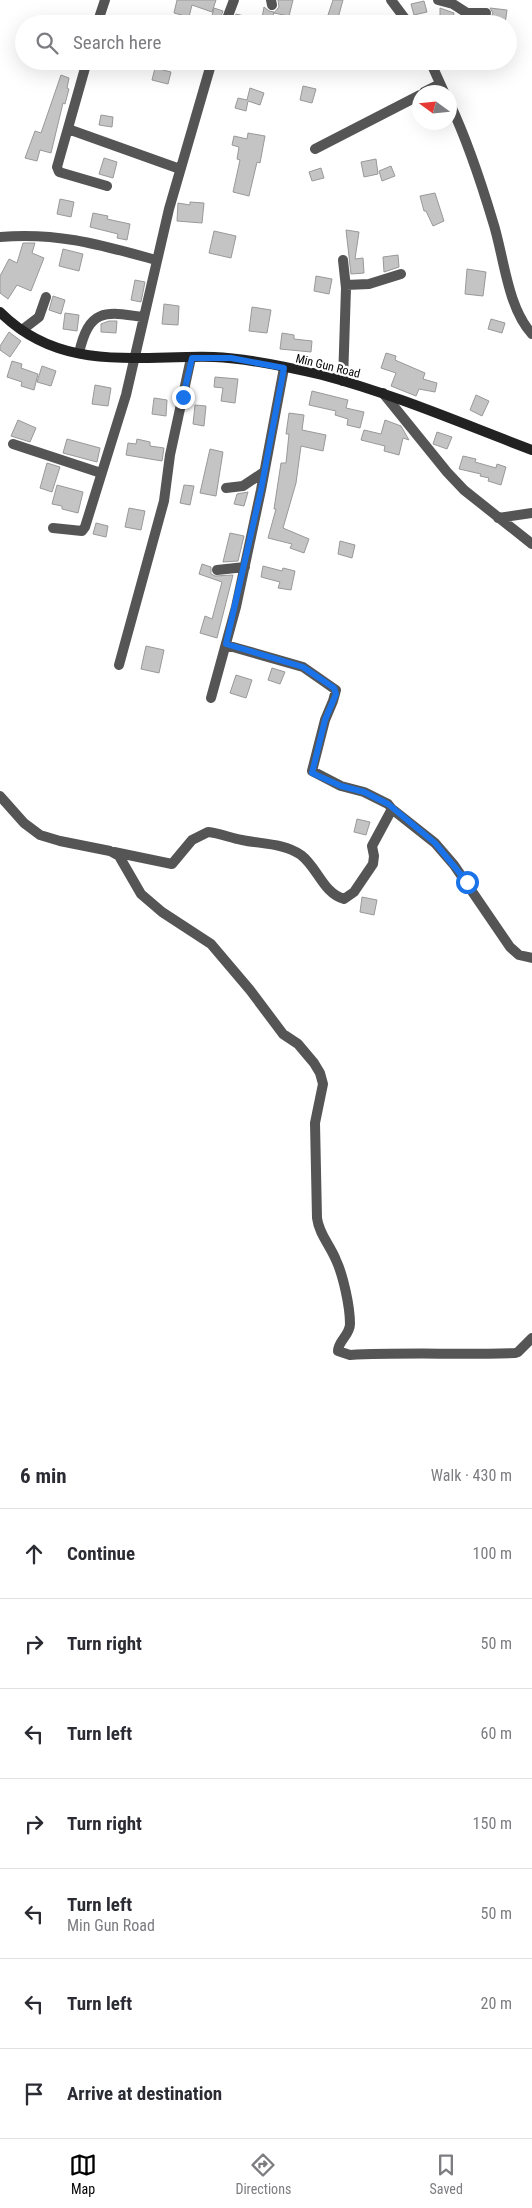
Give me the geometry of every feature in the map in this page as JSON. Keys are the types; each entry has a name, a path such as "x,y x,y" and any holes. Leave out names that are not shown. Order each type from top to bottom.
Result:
{"street":[{"path":"100,15 106,0"},
{"path":"228,15 234,0"},
{"path":"391,0 402,15"},
{"path":"438,0 452,4 467,13 486,13"},
{"path":"85,70 57,162 58,170 107,186"},
{"path":"53,528 83,530 135,359 156,260 209,70"},
{"path":"434,70 441,85"},
{"path":"315,149 412,99"},
{"path":"457,121 478,173 515,301 524,323 532,334"},
{"path":"68,130 180,169"},
{"path":"0,237 32,235 67,238 156,260"},
{"path":"343,381 346,285 344,260"},
{"path":"346,285 369,284 401,274"},
{"path":"22,330 39,317 46,297"},
{"name":"Min Gun Road","path":"0,312 22,330 41,342 79,353 135,359 231,358 284,368 343,381 383,393 532,450"},
{"path":"79,353 85,332 96,318 104,313 143,317"},
{"path":"119,664 164,501 170,455 192,358"},
{"path":"211,698 245,567 284,368"},
{"path":"383,393 447,472 464,490 532,544"},
{"path":"14,444 101,473"},
{"path":"226,488 243,486 264,472"},
{"path":"498,518 532,513"},
{"path":"217,570 245,567"},
{"path":"226,644 303,667 334,688 336,694 325,720 312,773 341,786 364,792 388,804 435,843 454,865 510,947 519,955 532,958"},
{"path":"0,796 24,823 40,835 60,842 172,864 192,840 198,835 208,832 293,850 313,866 336,896 347,898 354,892 373,864 372,846 392,809"},
{"path":"110,851 122,861 141,894 162,912 194,932 217,950 250,990 282,1034 298,1044 320,1073 322,1093 315,1123 316,1218 318,1229 337,1262 346,1296 350,1325 348,1332 338,1347 338,1351 350,1355 421,1352 515,1353 532,1338"}],"building":[{"path":"177,0 216,0 212,12 192,5 190,15 174,13"},
{"path":"278,0 293,0 289,15 274,13 279,7"},
{"path":"333,0 343,0 339,15 328,15"},
{"path":"424,1 427,12 414,15 411,4"},
{"path":"264,7 274,12 273,15 263,15"},
{"path":"214,8 223,11 221,15 212,15"},
{"path":"440,8 454,13 454,15 440,15"},
{"path":"490,8 507,10 506,15 492,15 493,13"},
{"path":"154,70 171,72 168,84 152,80"},
{"path":"61,75 69,78 67,88 69,89 65,104 63,103 51,153 40,150 37,161 25,158 35,131 41,133"},
{"path":"303,86 316,89 312,103 300,100"},
{"path":"250,88 264,93 260,105 248,101 246,111 235,108 238,98 247,100"},
{"path":"101,115 113,117 112,127 99,125"},
{"path":"248,133 265,136 260,163 257,162 249,196 233,192 240,160 237,159 239,147 232,145 234,136 247,139"},
{"path":"104,158 117,162 113,178 99,174"},
{"path":"376,159 378,174 364,177 361,162"},
{"path":"391,166 395,176 382,181 379,171"},
{"path":"321,168 324,178 312,181 309,172"},
{"path":"435,193 444,221 433,226 426,211 424,211 420,196"},
{"path":"60,199 74,202 71,217 57,214"},
{"path":"190,202 204,203 202,223 177,221 178,203 190,205"},
{"path":"93,213 108,216 107,219 130,224 127,240 117,238 118,234 90,227"},
{"path":"346,230 359,232 355,259 363,258 364,273 351,274"},
{"path":"214,231 236,236 231,258 209,253"},
{"path":"23,243 35,243 32,253 44,258 31,291 17,285 8,299 0,293 0,276 9,259 17,263"},
{"path":"63,249 83,254 79,271 59,266"},
{"path":"398,255 399,267 384,272 383,257"},
{"path":"467,269 486,272 483,296 465,294"},
{"path":"316,276 332,279 329,294 314,291"},
{"path":"135,280 145,282 141,302 131,300"},
{"path":"53,296 65,300 61,314 49,310"},
{"path":"164,304 179,306 178,325 162,324"},
{"path":"252,307 271,310 267,333 249,331"},
{"path":"65,313 79,315 77,331 63,329"},
{"path":"491,319 505,323 502,333 488,329"},
{"path":"117,321 116,333 101,332 101,324"},
{"path":"9,332 21,341 10,357 0,350 0,346"},
{"path":"282,333 294,335 294,339 312,341 311,352 280,349"},
{"path":"386,353 396,356 395,360 425,373 423,379 437,383 435,392 419,389 416,396 391,386 396,373 381,368"},
{"path":"12,361 22,364 21,368 38,374 34,390 21,386 22,382 7,377"},
{"path":"42,366 56,371 51,386 37,382"},
{"path":"215,377 238,379 235,403 221,401 223,388 214,387"},
{"path":"95,385 111,388 108,406 92,404"},
{"path":"312,391 348,400 346,408 364,412 360,428 347,425 348,419 335,415 336,411 309,405"},
{"path":"476,395 489,401 482,416 470,410"},
{"path":"154,398 167,400 166,416 152,414"},
{"path":"195,405 206,406 204,426 193,424"},
{"path":"289,413 304,415 302,430 326,435 323,451 301,446 296,483 283,528 309,539 304,553 290,548 292,544 268,538 276,509 274,509 281,463 286,463 289,434 286,434"},
{"path":"18,420 36,428 30,442 11,436"},
{"path":"385,420 401,426 409,440 403,438 399,455 384,451 385,446 361,440 364,430 381,434"},
{"path":"437,432 452,437 447,449 433,444"},
{"path":"67,439 100,448 97,462 63,453"},
{"path":"137,439 150,442 150,446 164,448 162,461 126,455 128,443 136,444"},
{"path":"210,449 223,452 216,496 200,493"},
{"path":"463,456 476,459 475,462 496,468 497,464 506,467 501,485 488,481 489,478 480,476 481,474 459,469"},
{"path":"47,463 60,467 52,492 40,488"},
{"path":"57,485 83,492 78,513 52,504"},
{"path":"184,485 194,486 190,505 180,503"},
{"path":"248,492 244,506 234,504 237,494"},
{"path":"129,508 145,511 141,530 125,527"},
{"path":"96,523 108,526 106,537 93,534"},
{"path":"230,533 244,536 238,561 223,562"},
{"path":"340,541 355,545 352,558 338,554"},
{"path":"202,564 211,567 211,574 215,576 233,575 217,638 200,633 205,616 212,619 222,582 199,574"},
{"path":"263,566 282,571 283,568 295,571 291,590 278,588 280,582 261,577"},
{"path":"146,646 164,650 159,673 141,669"},
{"path":"272,668 285,672 280,684 268,680"},
{"path":"236,675 252,680 246,698 230,693"},
{"path":"357,819 370,822 366,835 354,832"},
{"path":"362,897 377,900 374,915 360,912"}],"route":[{"path":"183,397 192,358 231,358 284,368 245,567 226,644 303,667 330,684 336,690 336,694 325,720 312,773 334,781 341,786 360,790 388,804 435,843 467,882"}]}
